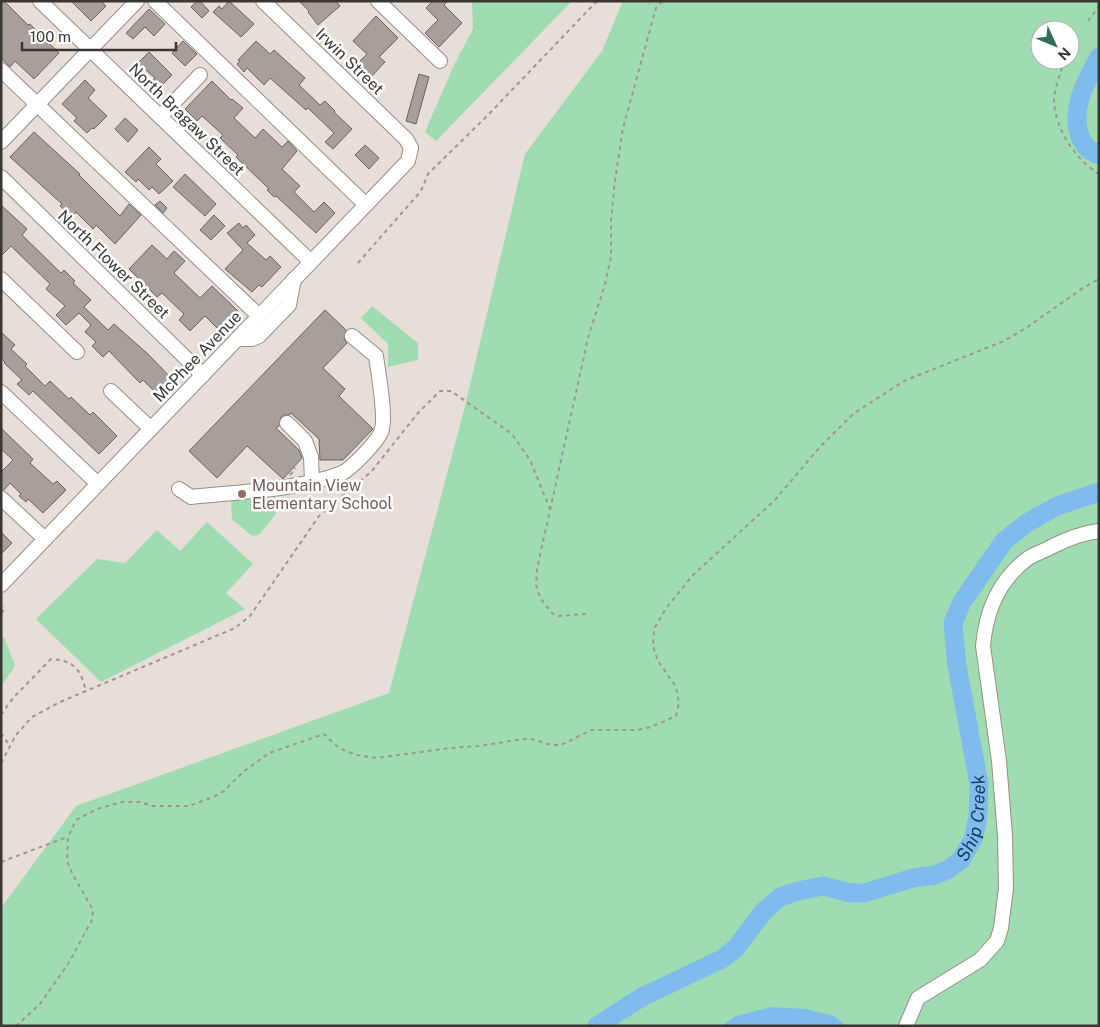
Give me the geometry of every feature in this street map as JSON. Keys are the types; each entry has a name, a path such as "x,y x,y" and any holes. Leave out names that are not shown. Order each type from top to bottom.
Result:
{"street":[{"name":"North Bragaw Street","path":"40,1 311,262"},
{"path":"1,142 137,1"},
{"path":"154,1 366,205"},
{"name":"Irwin Street","path":"263,1 406,140 411,148"},
{"path":"378,1 440,61"},
{"path":"1,70 259,316"},
{"path":"160,117 200,75"},
{"name":"McPhee Avenue","path":"1,585 408,161 411,148"},
{"name":"North Flower Street","path":"1,177 203,375"},
{"path":"1,279 77,352"},
{"path":"238,338 252,339 259,336 283,312 292,300 294,279"},
{"path":"179,489 191,497 300,484 343,472 382,432 383,417 376,356 352,336"},
{"path":"111,391 151,429"},
{"path":"1,392 98,484"},
{"path":"287,423 305,441 310,457 312,481"},
{"path":"1,498 45,539"},
{"path":"906,1026 918,998 980,960 997,941 1001,928 1006,888 1005,836 999,761 983,646 985,627 994,600 1008,576 1028,558 1071,538 1099,531"}],"path":[{"path":"358,263 421,191 428,174 488,115 597,1"},
{"path":"586,614 558,616 552,613 540,598 536,585 537,569 588,338 605,284 611,256 614,180 623,128 656,8 656,1"},
{"path":"656,8 662,1"},
{"path":"1088,21 1099,6"},
{"path":"1061,70 1054,100 1059,124 1071,148 1086,165 1099,174"},
{"path":"16,1026 40,1004 68,964 92,920 93,910 67,861 68,836 76,820 97,809 122,802 141,802 151,806 189,806 224,791 243,772 269,753 324,734 340,748 356,755 377,758 523,739 532,739 551,745 561,745 591,730 651,727 676,716 679,703 676,687 658,661 653,646 654,629 667,607 693,575 775,500 819,448 853,414 904,381 1004,341 1099,279"},
{"path":"1,763 16,735 32,717 60,702 235,628 250,616 319,516 371,472 418,413 440,391 451,391 512,434 530,460 550,509"},
{"path":"294,467 295,469 288,477 290,478 310,457"},
{"path":"1,613 5,609 3,607"},
{"path":"1,714 52,659 63,659 75,666 84,680 86,692"},
{"path":"1,733 10,746"},
{"path":"1,862 68,836"}],"green space":[{"path":"472,1 572,1 436,141 425,132 454,65 473,29"},
{"path":"623,1 1099,1 1099,1026 1,1026 1,908 76,806 389,693 465,406 525,154 602,51"},
{"path":"372,306 418,343 418,360 388,367 388,344 361,318"},
{"path":"273,497 276,514 259,535 252,536 232,519 231,501"},
{"path":"207,522 253,564 226,593 245,609 101,682 36,619 97,559 125,563 157,530 180,551"},
{"path":"1,637 4,637 15,666 1,687"}],"water":[{"path":"772,1007 805,1009 834,1016 847,1026 721,1026 736,1016"}],"building":[{"path":"1,1 4,1 28,25 30,24 59,53 34,79 15,61 10,67 1,58"},
{"path":"71,1 101,1 106,6 91,21"},
{"path":"197,1 200,1 209,11 202,18 191,7"},
{"path":"229,1 254,24 241,37 213,12 219,6 222,9"},
{"path":"299,1 336,1 340,6 318,25 309,11"},
{"path":"433,1 448,1 444,5 462,23 439,47 425,33 438,20 426,8"},
{"path":"149,9 165,24 154,36 145,27 133,39 126,33"},
{"path":"376,16 398,38 379,57 385,62 370,78 356,65 367,54 353,41"},
{"path":"183,41 197,54 185,66 172,53"},
{"path":"256,41 270,54 274,50 305,78 299,85 320,105 325,101 352,129 333,149 325,142 334,133 308,108 306,110 270,78 264,85 247,68 244,72 237,64 240,61 238,60"},
{"path":"149,52 172,75 159,88 152,81 155,78 138,63"},
{"path":"419,74 429,77 416,124 406,121"},
{"path":"85,80 95,90 88,98 107,116 87,133 74,121 77,118 62,104"},
{"path":"212,81 231,100 243,108 234,118 255,138 263,129 282,147 288,141 297,151 282,169 300,186 294,192 314,212 324,202 335,213 316,233 267,190 269,189 236,157 238,155 220,138 223,135 202,116 197,121 185,109"},
{"path":"125,118 138,130 128,142 115,129"},
{"path":"34,132 80,174 120,216 129,204 141,215 115,244 96,225 93,229 76,212 72,217 60,206 62,204 10,157"},
{"path":"365,145 379,158 369,169 355,155"},
{"path":"149,147 161,159 156,164 173,181 159,194 152,187 149,190 138,179 136,182 125,172"},
{"path":"185,174 216,204 205,216 173,187"},
{"path":"160,201 167,208 163,213 155,205"},
{"path":"1,205 27,229 22,235 61,273 64,270 75,281 73,283 91,300 84,307 108,330 114,324 148,354 172,379 157,394 143,380 140,383 109,351 103,357 92,346 96,342 85,332 91,325 79,313 66,325 56,315 65,306 46,289 50,284 11,246 1,256"},
{"path":"214,215 225,226 211,240 200,230"},
{"path":"239,223 243,228 246,225 255,235 247,243 266,260 270,256 281,267 262,287 259,285 252,292 225,269 243,250 227,233"},
{"path":"152,245 167,259 174,251 185,261 174,273 200,298 212,286 238,311 219,330 205,316 190,331 179,320 184,314 162,293 157,297 129,269"},
{"path":"325,310 346,330 344,339 347,343 323,368 345,389 339,396 373,429 343,460 320,460 319,439 291,413 284,415 281,417 279,426 276,428 299,450 302,458 283,479 247,446 217,478 189,451"},
{"path":"1,332 15,345 11,349 27,364 25,366 45,386 50,381 90,415 93,412 117,436 99,454 33,391 29,395 17,384 22,380 1,358"},
{"path":"1,428 33,459 30,463 53,484 57,481 66,490 43,513 28,499 26,502 19,496 21,494 10,483 4,490 1,489 1,472 13,460 1,449"},
{"path":"1,532 12,543 1,554"}],"waterway":[{"name":"Ship Creek","path":"1099,57 1081,95 1077,115 1077,126 1083,143 1087,148 1099,155"},
{"name":"Ship Creek","path":"597,1026 642,997 722,959 736,948 763,912 780,897 823,886 851,893 864,893 913,878 935,875 947,870 961,860 974,837 978,816 979,784 957,666 953,623 962,602 1004,541 1027,523 1057,506 1099,492"}],"place":[{"name":"Mountain View Elementary School","path":"242,494"}]}
